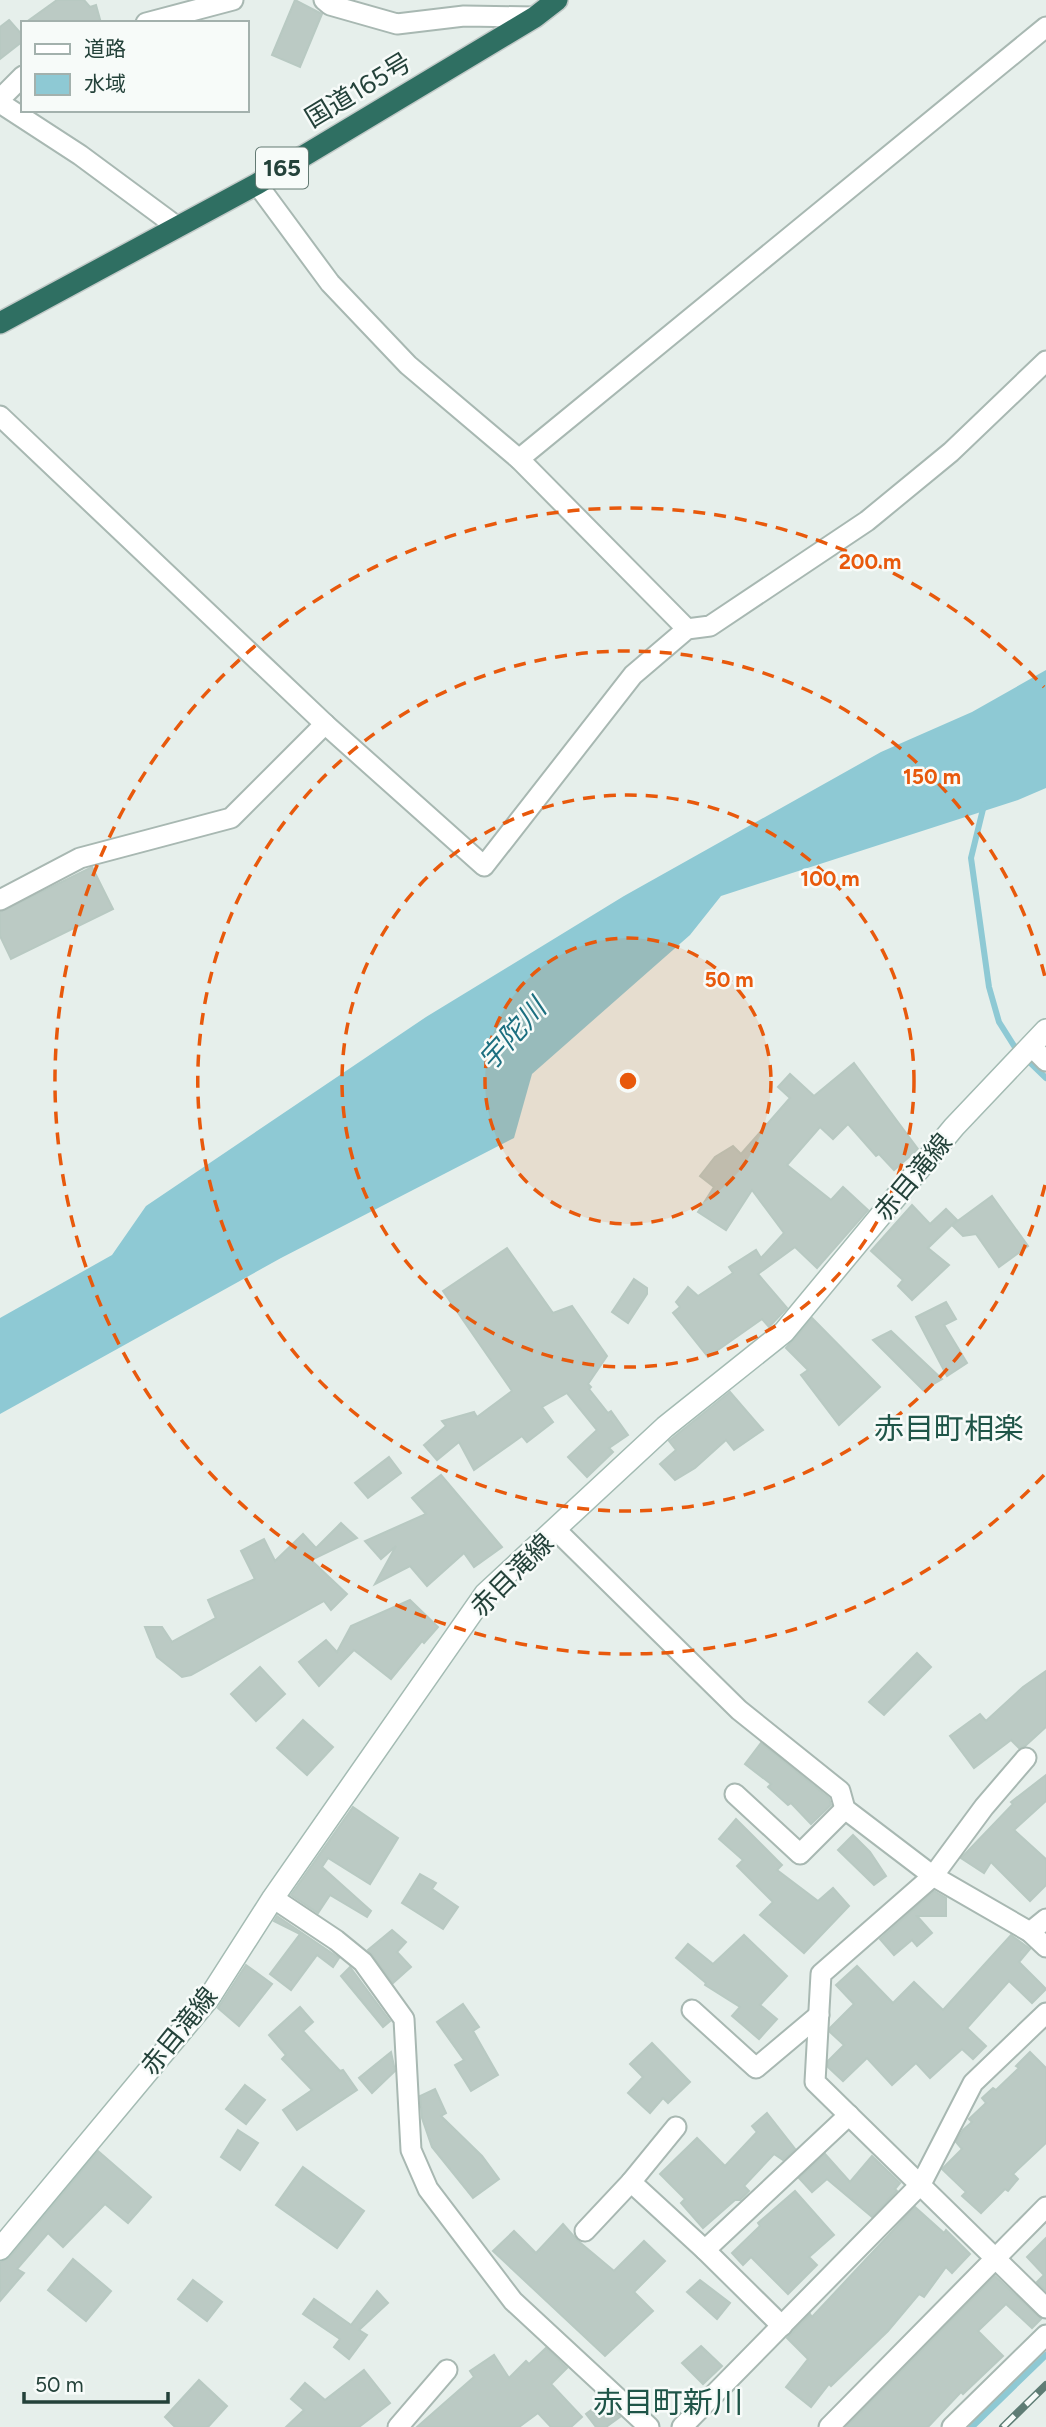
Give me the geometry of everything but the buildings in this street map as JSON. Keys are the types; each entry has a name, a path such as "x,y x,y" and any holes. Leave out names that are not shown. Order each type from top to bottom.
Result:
{"highway":[{"name":"国道165号","path":"0,323 257,184 535,17 557,0"}],"main road":[{"name":"赤目滝線","path":"0,2249 209,1998 273,1898 485,1594 557,1531 665,1427 784,1332 954,1127 1031,1056 1046,1030"}],"street":[{"path":"154,21 233,0"},
{"path":"324,0 330,5 397,24 464,16 535,17"},
{"path":"519,459 1046,27"},
{"path":"21,78 0,101 80,155 176,226"},
{"path":"257,184 330,283 399,356 519,459 687,629"},
{"path":"0,416 325,724 484,866 634,676 687,629 710,626 867,521 951,452 1046,361"},
{"path":"0,900 80,859 232,818 325,724"},
{"path":"557,1531 739,1710 840,1791 845,1809 933,1876 1030,1932 1046,1947"},
{"path":"1027,1758 984,1807 933,1876 821,1974 815,2082 997,2257 1046,2308"},
{"path":"735,1794 800,1854 845,1809"},
{"path":"273,1898 336,1940 363,1962 404,2019 411,2150 428,2189 513,2301 649,2427"},
{"path":"1030,1932 1046,1919"},
{"path":"692,2010 756,2068 819,2015"},
{"path":"682,2427 921,2184 973,2083 1046,2012"},
{"path":"705,2250 849,2115"},
{"path":"585,2231 631,2182 676,2127"},
{"path":"631,2182 782,2326"},
{"path":"829,2427 1046,2207"},
{"path":"952,2427 1046,2335"},
{"path":"398,2427 447,2370"}],"water":[{"name":"宇陀川","path":"1046,670 1046,788 1018,800 721,896 690,935 532,1074 514,1138 281,1258 0,1414 0,1318 112,1255 146,1206 426,1017 624,896 881,752 972,712"}],"waterway":[{"path":"984,805 971,858 989,987 999,1022 1016,1049 1046,1078"},
{"path":"972,2427 1046,2355"}],"railway":[{"path":"1003,2427 1046,2385"}],"district":[{"name":"赤目町相楽","path":"949,1429"},
{"name":"赤目町新川","path":"668,2403"}]}
